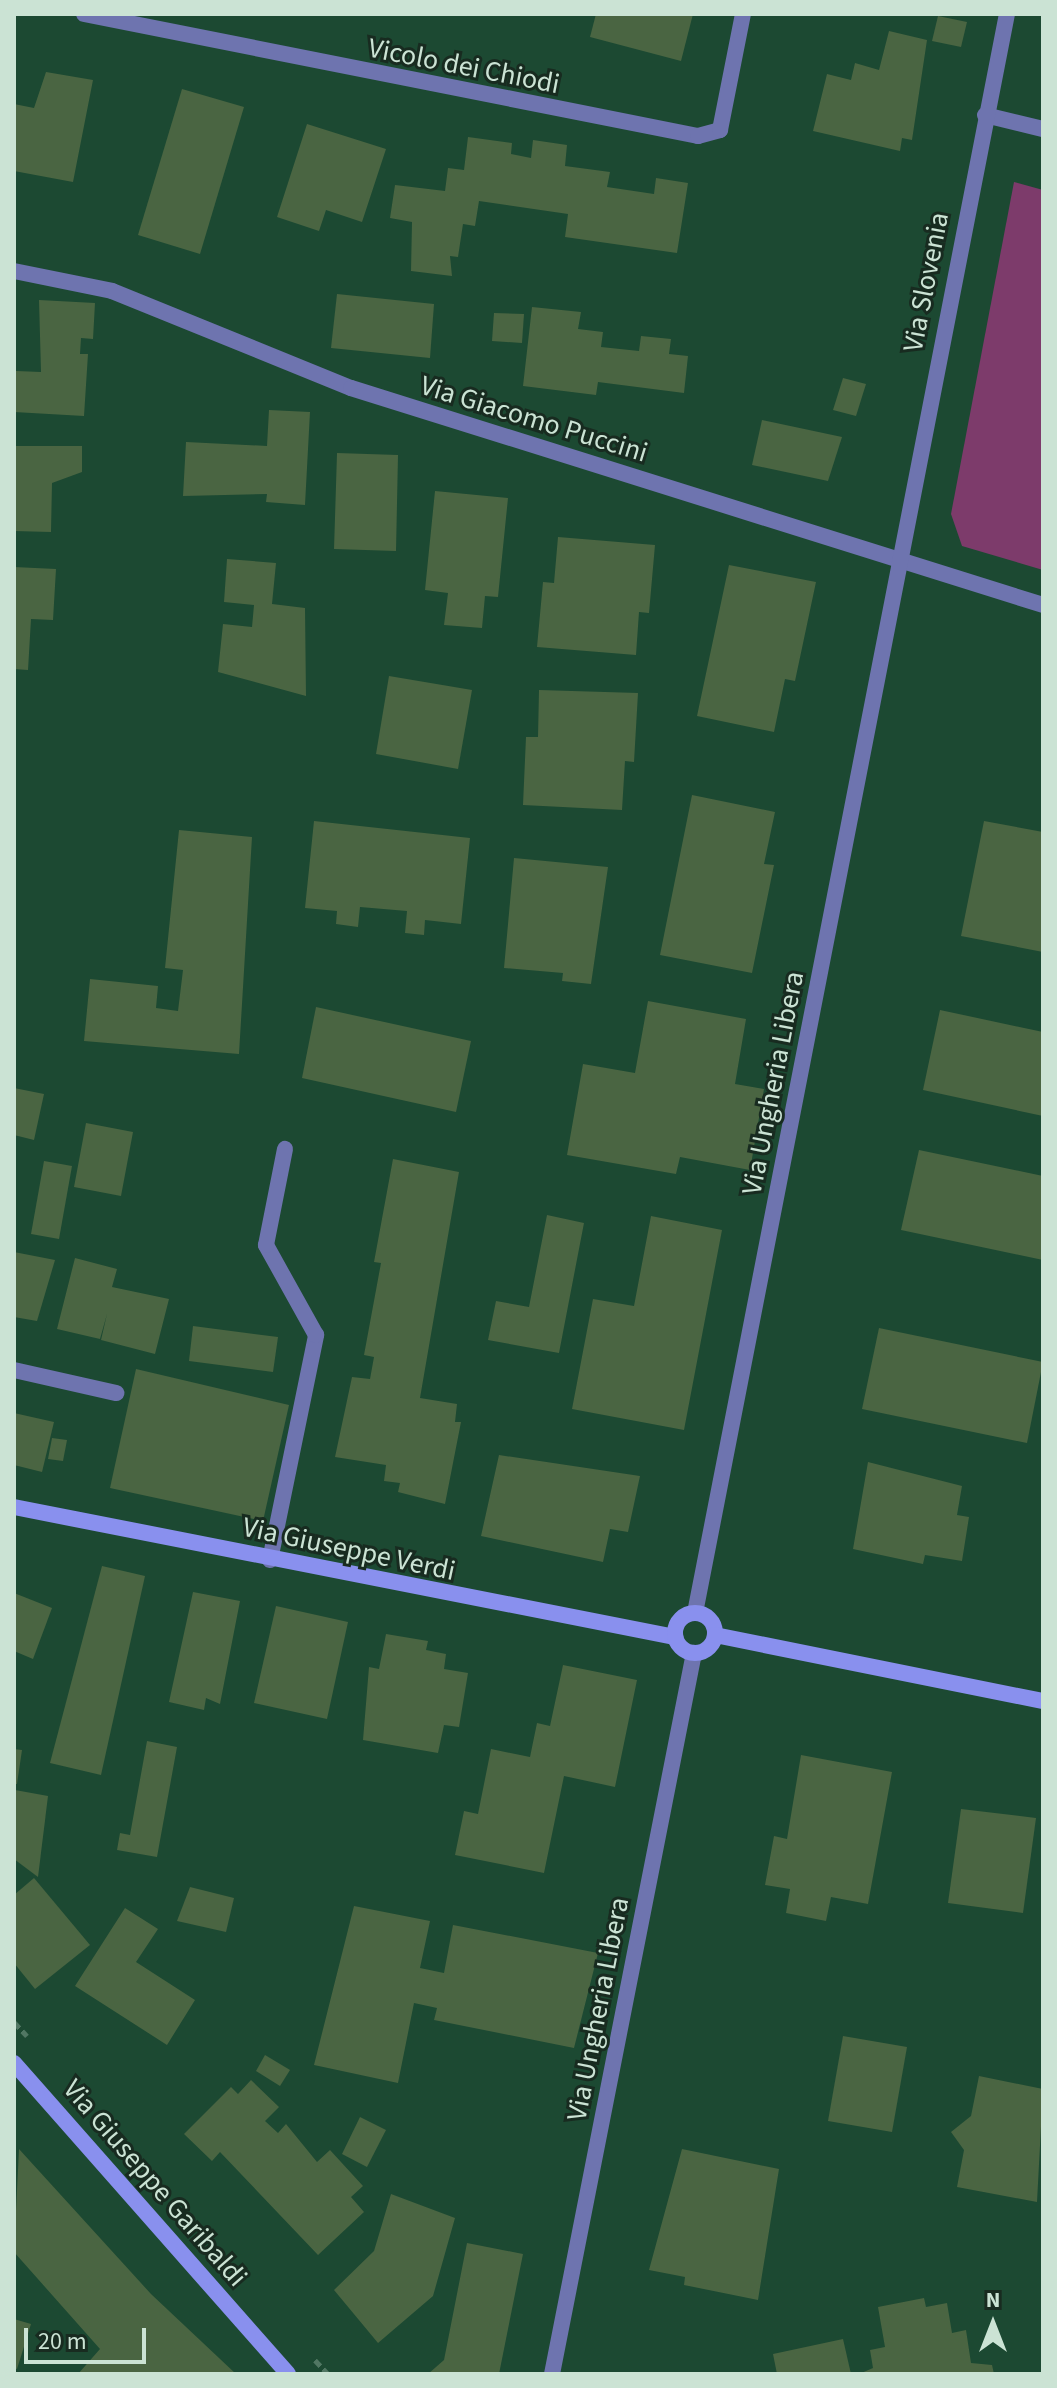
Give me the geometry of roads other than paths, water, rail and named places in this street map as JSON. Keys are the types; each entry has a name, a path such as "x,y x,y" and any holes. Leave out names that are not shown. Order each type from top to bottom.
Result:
{"street":[{"name":"Vicolo dei Chiodi","path":"84,14 698,136 720,130 743,14"},
{"name":"Via Slovenia","path":"900,561 1007,14"},
{"path":"985,115 1043,129"},
{"name":"Via Giacomo Puccini","path":"14,271 112,291 351,388 1043,605"},
{"name":"Via Ungheria Libera","path":"695,1613 900,561"},
{"name":"Via Giuseppe Verdi","path":"270,1560 316,1335 266,1245 285,1149"},
{"path":"14,1370 116,1393"},
{"name":"Via Giuseppe Verdi","path":"14,1507 270,1560 675,1637 694,1653"},
{"path":"675,1637 682,1618 695,1613 707,1618 715,1635"},
{"path":"694,1653 706,1650 715,1635"},
{"path":"715,1635 1043,1701"},
{"name":"Via Ungheria Libera","path":"552,2374 694,1653"},
{"name":"Via Giuseppe Garibaldi","path":"14,2063 288,2374"}]}
